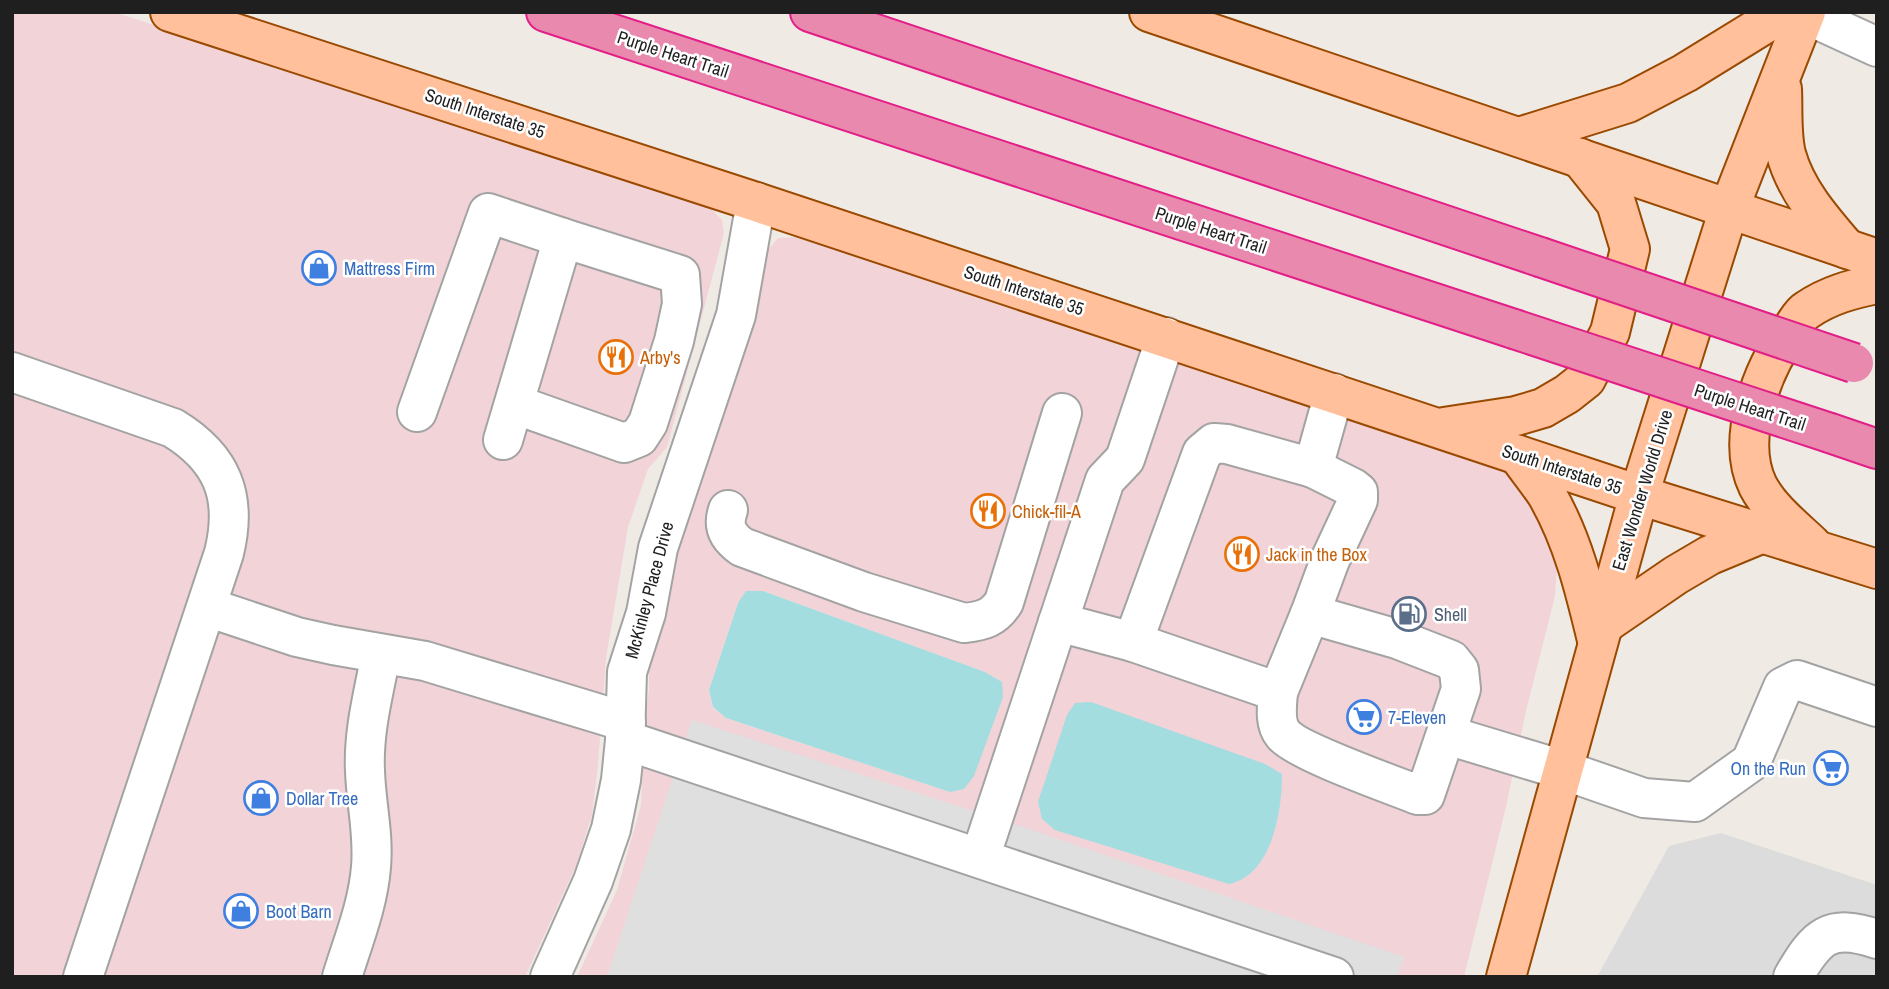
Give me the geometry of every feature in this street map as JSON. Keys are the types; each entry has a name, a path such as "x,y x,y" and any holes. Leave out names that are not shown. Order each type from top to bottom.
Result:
{"highway":[{"name":"Purple Heart Trail","path":"545,12 1877,449"},
{"path":"810,12 1865,367"}],"main road":[{"name":"South Interstate 35","path":"170,12 756,202 1639,495 1877,569"},
{"name":"East Wonder World Drive","path":"1506,977 1639,495 1729,209 1781,80 1798,13"},
{"path":"1519,137 1628,103 1798,13"},
{"path":"1164,15 1862,254"},
{"path":"1781,80 1786,153 1801,190 1818,216 1862,254"},
{"path":"1439,428 1516,416 1551,403 1586,379 1611,332 1630,249 1615,203 1580,158"},
{"path":"1817,550 1779,514 1758,485 1748,450 1752,417 1774,353 1805,311 1842,291 1877,284"},
{"path":"1518,455 1546,495 1568,537 1600,634 1676,575 1710,555 1763,533"}],"street":[{"path":"1798,13 1877,47"},
{"name":"McKinley Place Drive","path":"550,977 593,881 611,829 625,731 628,672 646,613 658,548 736,314 756,202"},
{"path":"417,412 488,213 680,275 682,304 665,372 648,423 639,437 624,443 514,404"},
{"path":"503,440 563,239"},
{"path":"980,858 1105,480 1102,451 1154,333"},
{"path":"12,372 173,428 192,440 209,457 221,475 228,498 229,519 224,553 83,977"},
{"path":"1313,468 1334,393"},
{"path":"728,510 726,529 732,539 742,547 864,592 964,623 988,618 997,612 1004,601 1062,413"},
{"path":"1133,642 1202,453 1214,443 1227,444 1313,468 1358,492 1358,500 1330,560 1278,692 1277,720 1284,735 1306,750 1418,795 1425,795 1461,690 1459,670 1451,660 1397,639 1310,614"},
{"path":"207,607 297,637 425,660 980,858 1334,977"},
{"path":"1058,622 1133,642 1278,692"},
{"path":"342,977 365,903 371,870 373,839 365,770 365,739 381,653"},
{"path":"1447,735 1644,798 1695,802 1751,762 1783,687 1797,680 1877,707"},
{"path":"1793,977 1808,950 1829,933 1852,931 1877,939"}],"shaded area":[{"path":"12,12 114,12 700,204 711,209 722,220 724,233 667,447 648,469 628,527 606,658 592,815 576,866 525,977 12,977"},
{"path":"798,237 1483,459 1510,476 1534,503 1549,536 1557,567 1555,596 1464,977 577,977 617,890 641,805 649,653 655,610 766,252 778,238","holes":["763,591 985,672 1002,682 950,792 726,718 713,708 709,690 738,603"]},
{"path":"692,720 1026,828 1404,957 1397,977 607,977"},
{"path":"1721,833 1877,885 1877,977 1597,977 1669,846"}],"water":[{"path":"746,591 763,591 985,672 1002,682 1003,697 974,776 964,789 950,792 726,718 713,707 709,690 738,603"},
{"path":"1091,702 1265,764 1282,774 1277,823 1265,855 1255,868 1244,878 1229,884 1055,830 1042,819 1038,802 1067,715 1075,703"}],"place":[{"name":"Mattress Firm","path":"319,268"},
{"name":"Arby's","path":"616,357"},
{"name":"Chick-fil-A","path":"988,511"},
{"name":"Jack in the Box","path":"1242,554"},
{"name":"Shell","path":"1409,614"},
{"name":"7-Eleven","path":"1364,717"},
{"name":"On the Run","path":"1831,768"},
{"name":"Dollar Tree","path":"261,798"},
{"name":"Boot Barn","path":"241,911"}]}
